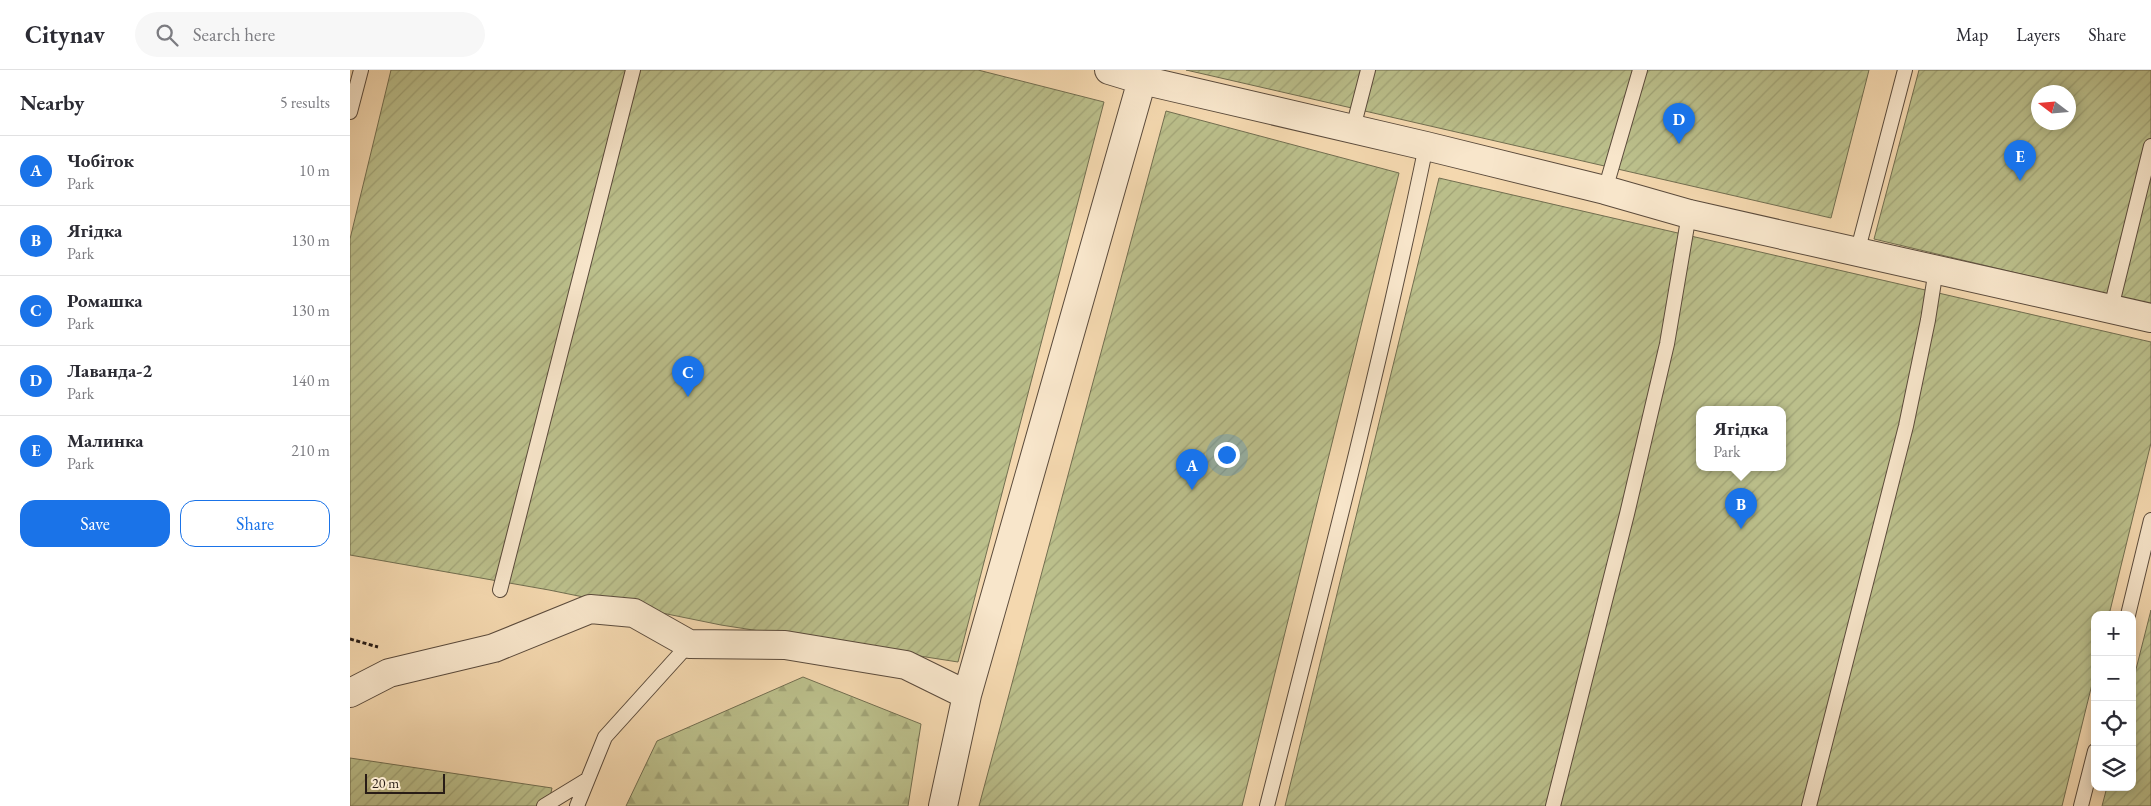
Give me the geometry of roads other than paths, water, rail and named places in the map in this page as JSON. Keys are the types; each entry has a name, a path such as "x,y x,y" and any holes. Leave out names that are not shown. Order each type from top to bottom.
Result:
{"street":[{"path":"1109,70 1142,80 1353,128 1604,190 1689,214 2151,318"},
{"path":"943,806 967,695 1142,80"},
{"path":"350,693 389,673 494,648 590,609 634,613 689,644 785,645 906,664 967,695"}],"lane":[{"path":"350,112 361,70"},
{"path":"500,590 633,70"},
{"path":"1353,128 1368,70"},
{"path":"1604,190 1640,70"},
{"path":"1857,253 1905,70"},
{"path":"1268,806 1359,448 1399,280 1426,146"},
{"path":"2111,308 2151,146"},
{"path":"1553,806 1627,514 1667,344 1689,214"},
{"path":"1808,806 1906,426 1928,320 1936,269"},
{"path":"2129,611 2151,520"},
{"path":"577,806 605,737 689,644"},
{"path":"2081,806 2091,767"},
{"path":"544,806 586,781"}],"place":[{"name":"Лаванда-2","path":"1679,144"},
{"name":"Малинка","path":"2020,181"},
{"name":"Ромашка","path":"688,397"},
{"name":"Чобіток","path":"1192,490"},
{"name":"Ягідка","path":"1741,529"}]}
